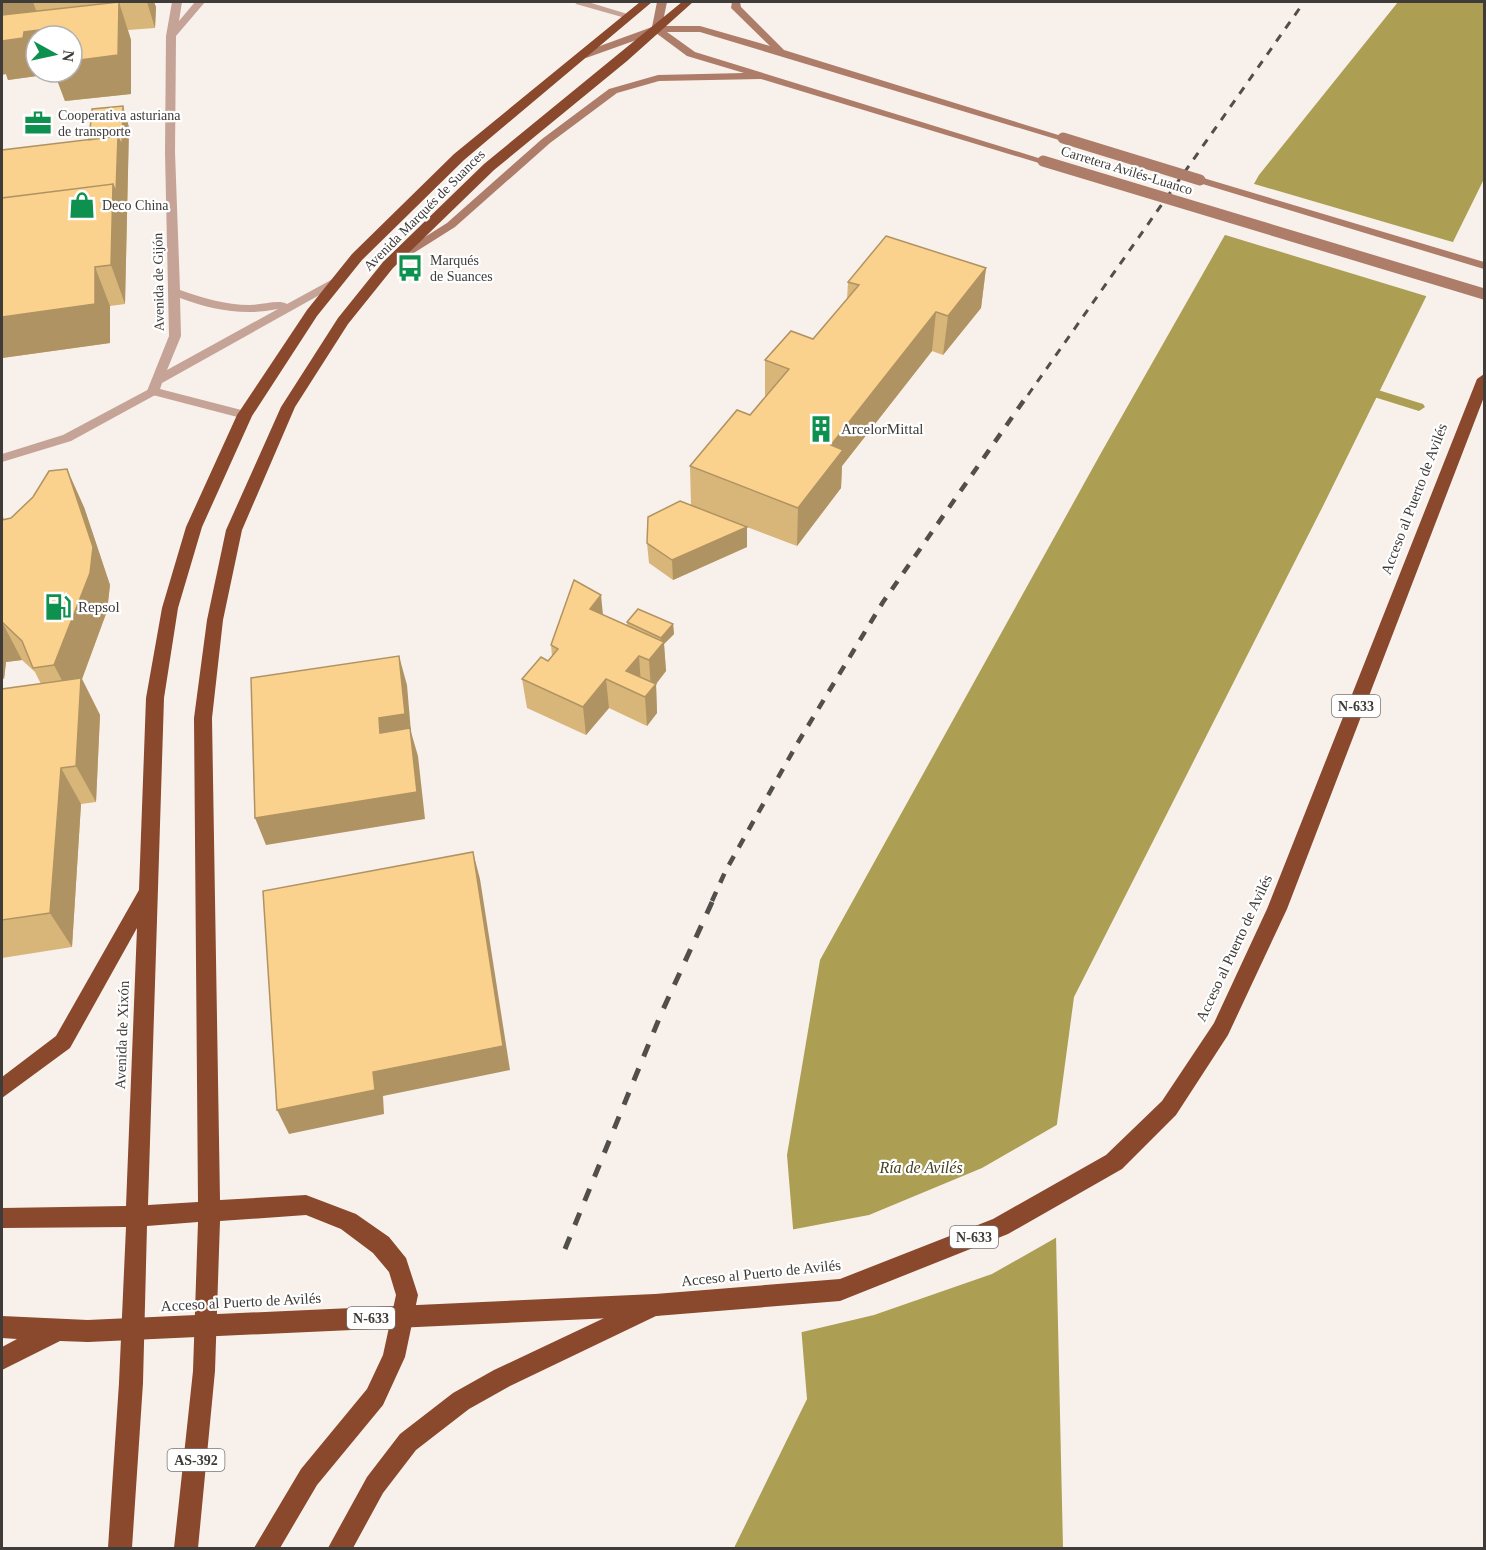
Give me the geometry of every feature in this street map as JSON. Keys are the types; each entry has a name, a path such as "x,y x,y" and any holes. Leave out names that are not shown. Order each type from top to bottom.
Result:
{"highway":[{"name":"Avenida Marqués de Suances","path":"194,527 244,415 335,283 357,257 459,157 646,2"},
{"name":"Avenida Marqués de Suances","path":"209,1212 203,718 215,620 234,530 288,407 343,321 388,265 489,167 688,2"},
{"name":"Acceso al Puerto de Avilés","path":"56,1331 655,1305 840,1290 1000,1227 1114,1162 1169,1108 1221,1029 1277,909 1485,380"},
{"name":"Avenida de Xixón","path":"120,1548 131,1383 155,698 170,608 194,527"},
{"path":"2,1089 63,1042 148,891"},
{"path":"2,1218 136,1216 306,1205 348,1221 381,1245 398,1266 407,1295 394,1357 375,1397 309,1477 266,1548"},
{"name":"AS-392","path":"186,1548 204,1371 209,1212"},
{"path":"340,1548 375,1485 408,1442 461,1401 502,1378 655,1305"},
{"name":"N-633","path":"2,1327 56,1331"},
{"path":"2,1359 56,1331"}],"main road":[{"path":"657,29 662,2"},
{"name":"Carretera Avilés-Luanco","path":"736,2 736,8 782,52"},
{"name":"Carretera Avilés-Luanco","path":"657,29 691,54 1485,294"},
{"name":"Carretera Avilés-Luanco","path":"582,56 657,29 699,29 782,52 1485,266"},
{"name":"Carretera Avilés-Luanco","path":"388,265 451,225 546,141 613,91 658,78 760,76"}],"street":[{"name":"Avenida de Gijón","path":"155,386 175,336 170,152 171,36 177,2"},
{"path":"171,36 200,2"},
{"path":"579,2 629,16"},
{"path":"174,292 208,305 242,311 264,310 291,303 335,283"},
{"path":"2,459 67,438 335,283"},
{"path":"155,386 244,415"}],"water":[{"name":"Ría de Avilés","path":"1398,2 1484,2 1484,179 1323,506 1074,997 1054,1146 1063,1548 734,1548 807,1399 787,1155 820,960 1101,453 1259,175"}],"pier":[{"path":"1251,183 1456,243 1429,297 1222,234"},
{"path":"1060,1123 1057,1146 1059,1236 992,1274 874,1315 798,1333 790,1230 869,1215 982,1168"}],"building":[{"path":"119,2 118,55 84,59 84,24 24,24 23,38 2,41 2,15"},
{"path":"123,106 122,146 118,136 89,140 92,109"},
{"path":"118,136 116,193 113,184 2,198 2,150"},
{"path":"113,184 111,265 95,267 95,304 2,317 2,198"},
{"name":"ArcelorMittal","path":"886,236 986,268 948,316 936,312 831,445 843,450 798,508 690,466 737,410 750,415 789,369 765,360 791,331 813,339 859,285 848,282"},
{"path":"67,469 93,547 90,573 54,665 33,668 22,641 2,622 2,520 11,518 33,497 49,471"},
{"path":"680,501 747,527 672,560 647,543 648,517"},
{"path":"574,580 601,595 590,609 664,642 649,660 639,656 626,671 656,684 645,697 606,679 583,707 522,679 541,657 548,661 558,649 551,645"},
{"path":"638,609 673,624 661,638 627,622"},
{"path":"399,656 405,714 379,718 380,733 410,728 417,792 255,818 251,678"},
{"path":"81,678 76,766 61,768 50,913 2,920 2,689"},
{"path":"473,852 503,1046 373,1072 375,1090 277,1110 263,891"}],"waterway":[{"path":"1378,394 1419,407"}],"railway":[{"path":"1028,395 1304,2"},
{"path":"712,901 726,870 797,744 883,602 1029,393"},
{"path":"565,1249 661,1014 713,900"}],"place":[{"name":"Cooperativa asturiana de transporte","path":"38,123"},
{"name":"Deco China","path":"82,205"},
{"name":"Marqués de Suances","path":"410,268"},
{"name":"ArcelorMittal","path":"821,429"},
{"name":"Repsol","path":"58,607"}]}
